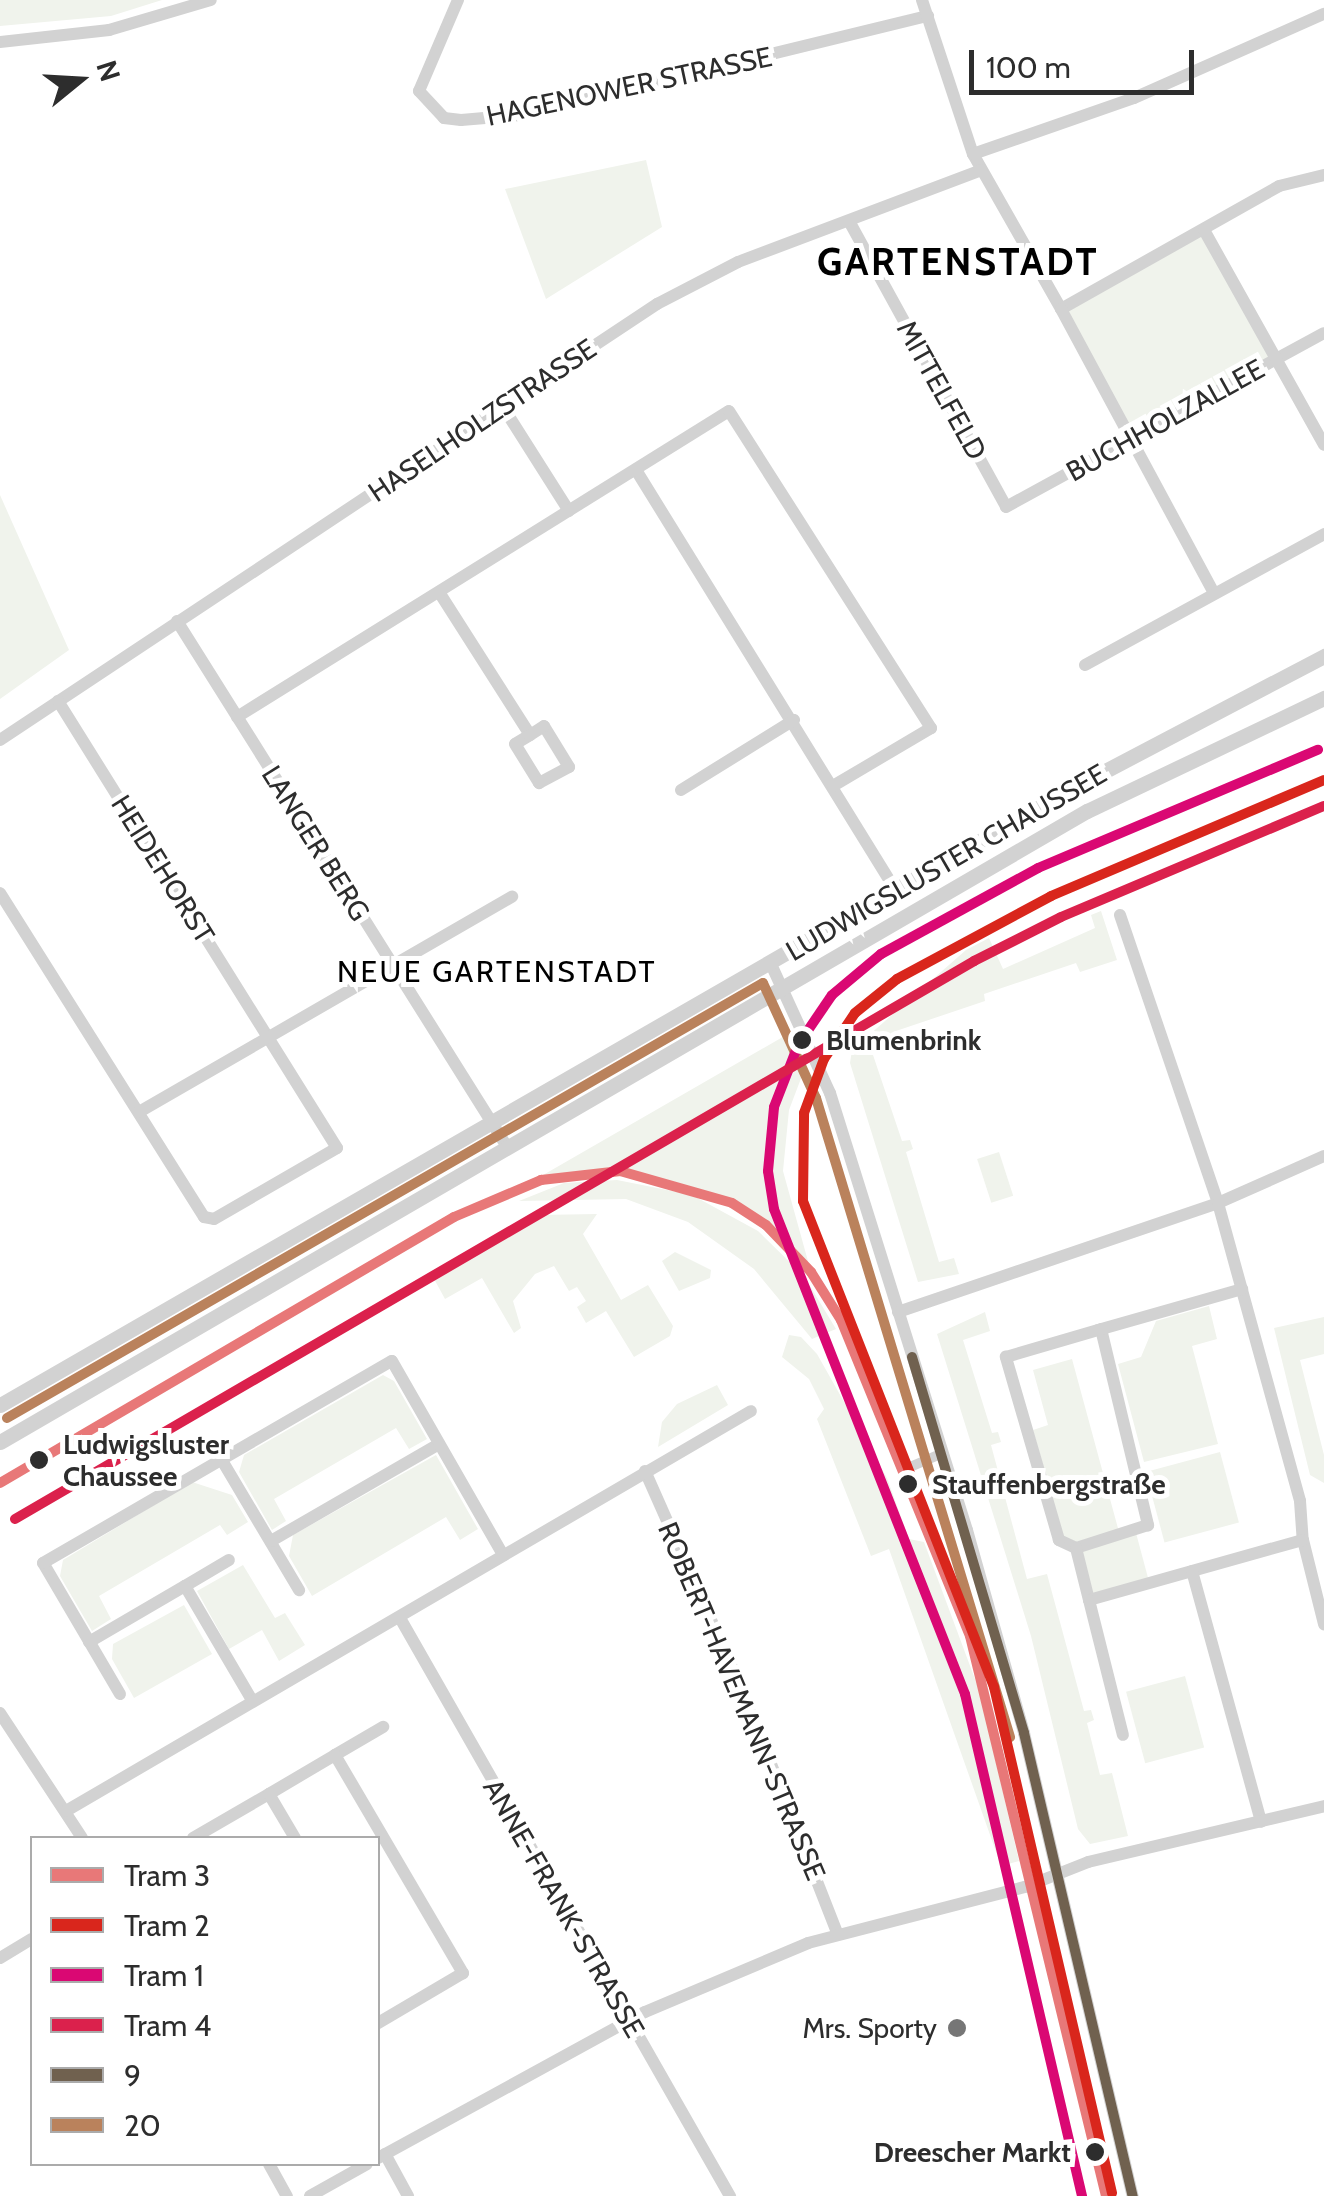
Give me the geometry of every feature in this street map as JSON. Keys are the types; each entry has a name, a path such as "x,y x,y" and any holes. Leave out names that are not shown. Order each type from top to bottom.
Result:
{"street":[{"path":"0,42 109,30 212,0"},
{"name":"HAGENOWER STRASSE","path":"458,0 419,91 444,118 462,120 521,115 928,16"},
{"path":"922,0 973,154 1133,438 1214,592"},
{"path":"973,154 1134,98 1324,14"},
{"name":"HASELHOLZSTRASSE","path":"0,740 657,304 738,262 981,170"},
{"path":"1061,309 1280,186 1324,175"},
{"name":"MITTELFELD","path":"849,221 1006,507"},
{"path":"1204,230 1324,446"},
{"name":"BUCHHOLZALLEE","path":"1006,507 1324,333"},
{"path":"503,406 568,511"},
{"path":"237,717 729,411 931,728 834,786"},
{"path":"636,470 794,720 895,890"},
{"path":"1085,665 1324,534"},
{"path":"439,592 530,734"},
{"name":"LANGER BERG","path":"177,621 506,1144"},
{"name":"LUDWIGSLUSTER CHAUSSEE","path":"0,1406 489,1119 895,890 1324,656"},
{"name":"LUDWIGSLUSTER CHAUSSEE","path":"0,1442 506,1144 1087,812 1324,698"},
{"name":"HEIDEHORST","path":"1,896 204,1217 214,1219 337,1148 58,701"},
{"path":"682,790 794,720"},
{"path":"544,726 569,766 539,783 515,744 530,734 544,726"},
{"path":"139,1112 268,1036 394,969 512,897"},
{"path":"1120,915 1218,1203 1300,1502 1302,1540 1324,1624"},
{"path":"770,962 830,1093 942,1452 1058,1874 1133,2196"},
{"path":"898,1312 1218,1203 1324,1156"},
{"path":"1101,1329 1148,1525 1076,1548 1059,1540 1006,1357 1101,1329 1242,1290"},
{"path":"120,1694 43,1563 220,1457 392,1361 502,1555"},
{"path":"66,1811 751,1411"},
{"path":"271,1541 439,1444"},
{"path":"903,1470 942,1452"},
{"path":"220,1457 299,1590"},
{"name":"ROBERT-HAVEMANN-STRASSE","path":"645,1472 742,1690 837,1932"},
{"path":"1089,1600 1302,1540"},
{"path":"1076,1548 1123,1735"},
{"path":"89,1642 229,1560"},
{"path":"1192,1571 1261,1822"},
{"path":"185,1586 253,1702"},
{"name":"ANNE-FRANK-STRASSE","path":"400,1618 730,2196"},
{"path":"0,1713 81,1836"},
{"path":"196,1836 382,1727"},
{"path":"335,1755 463,1973 380,2022"},
{"path":"269,1794 294,1836"},
{"path":"408,2196 381,2156 628,2020 837,1932 1324,1806"},
{"path":"0,1958 30,1940"},
{"path":"270,2166 288,2196"},
{"path":"310,2196 363,2166"}],"shaded area":[{"path":"0,0 162,0 111,16 0,26"},
{"path":"646,160 662,227 546,299 505,189"},
{"path":"1204,230 1276,359 1133,438 1061,309"},
{"path":"0,495 69,650 0,699"},
{"path":"1101,911 1117,960 1080,972 1076,963 984,994 985,1001 893,1032 896,1044 872,1052 902,1141 910,1140 913,1149 906,1152 939,1262 954,1258 959,1274 918,1282 850,1063 852,1050 966,950 989,938 1003,969 1095,928 1091,915"},
{"path":"800,1027 811,1052 789,1110 783,1171 811,1272 766,1225 695,1188 620,1171 562,1173 524,1186"},
{"path":"999,1152 1013,1196 991,1203 977,1159"},
{"path":"617,1180 692,1195 758,1231 804,1276 836,1329 812,1339 754,1269 688,1222 626,1199 519,1201 564,1183"},
{"path":"597,1214 583,1234 621,1300 648,1285 673,1326 670,1336 634,1357 606,1311 586,1323 577,1307 586,1301 577,1287 569,1291 554,1266 535,1274 513,1301 521,1328 514,1333 482,1278 445,1299 433,1277 539,1215"},
{"path":"675,1252 711,1270 710,1278 679,1291 662,1261"},
{"path":"1209,1306 1217,1339 1192,1346 1218,1444 1144,1462 1118,1364 1141,1357 1156,1321"},
{"path":"985,1312 990,1331 963,1340 992,1433 998,1432 1001,1442 991,1445 1027,1579 1047,1574 1084,1711 1091,1710 1094,1720 1087,1723 1100,1775 1112,1773 1128,1836 1090,1844 1078,1829 1031,1636 937,1334"},
{"path":"1324,1317 1324,1354 1300,1360 1324,1455 1324,1483 1310,1475 1274,1328"},
{"path":"789,1335 801,1337 817,1354 887,1478 909,1539 924,1542 979,1690 1019,1861 1001,1866 889,1549 871,1556 817,1419 824,1409 809,1379 782,1357"},
{"path":"1072,1359 1119,1532 1076,1542 1063,1536 1033,1430 1048,1425 1033,1370"},
{"path":"383,1375 394,1381 427,1439 409,1449 396,1428 274,1499 286,1521 272,1530 239,1472 244,1455"},
{"path":"717,1385 728,1405 658,1447 662,1422 677,1404"},
{"path":"1220,1452 1239,1523 1165,1542 1146,1472"},
{"path":"436,1455 478,1529 460,1540 446,1517 312,1596 289,1556 293,1535"},
{"path":"192,1482 232,1495 248,1522 227,1535 220,1525 99,1596 111,1619 92,1631 60,1576 63,1560"},
{"path":"1136,1533 1150,1584 1090,1600 1076,1549"},
{"path":"243,1565 275,1618 285,1613 305,1645 279,1661 262,1630 229,1649 197,1591"},
{"path":"184,1605 212,1654 134,1698 112,1659 113,1644"},
{"path":"1185,1676 1204,1747 1145,1763 1126,1692"}],"tram line":[{"name":"1","path":"1082,2196 965,1694 774,1209 768,1171 774,1107 798,1045 832,995 881,954 1038,868 1318,750"},
{"name":"2","path":"1112,2193 994,1687 803,1201 804,1113 824,1059 855,1013 897,979 1051,896 1324,780"},
{"name":"4","path":"15,1519 974,961 1061,917 1324,806"},
{"name":"3","path":"0,1483 454,1217 541,1180 620,1171 732,1203 766,1225 811,1272 841,1320 970,1636 1106,2196"}],"transit line":[{"name":"20","path":"7,1418 763,983 816,1098 1010,1737"},
{"name":"9","path":"912,1357 1024,1733 1133,2196"}],"place":[{"name":"Blumenbrink","path":"802,1040"},
{"name":"Ludwigsluster Chaussee","path":"39,1460"},
{"name":"Stauffenbergstraße","path":"908,1484"},
{"name":"Mrs. Sporty","path":"957,2028"},
{"name":"Dreescher Markt","path":"1095,2152"}],"district":[{"name":"GARTENSTADT","path":"958,262"},
{"name":"NEUE GARTENSTADT","path":"497,972"}]}
